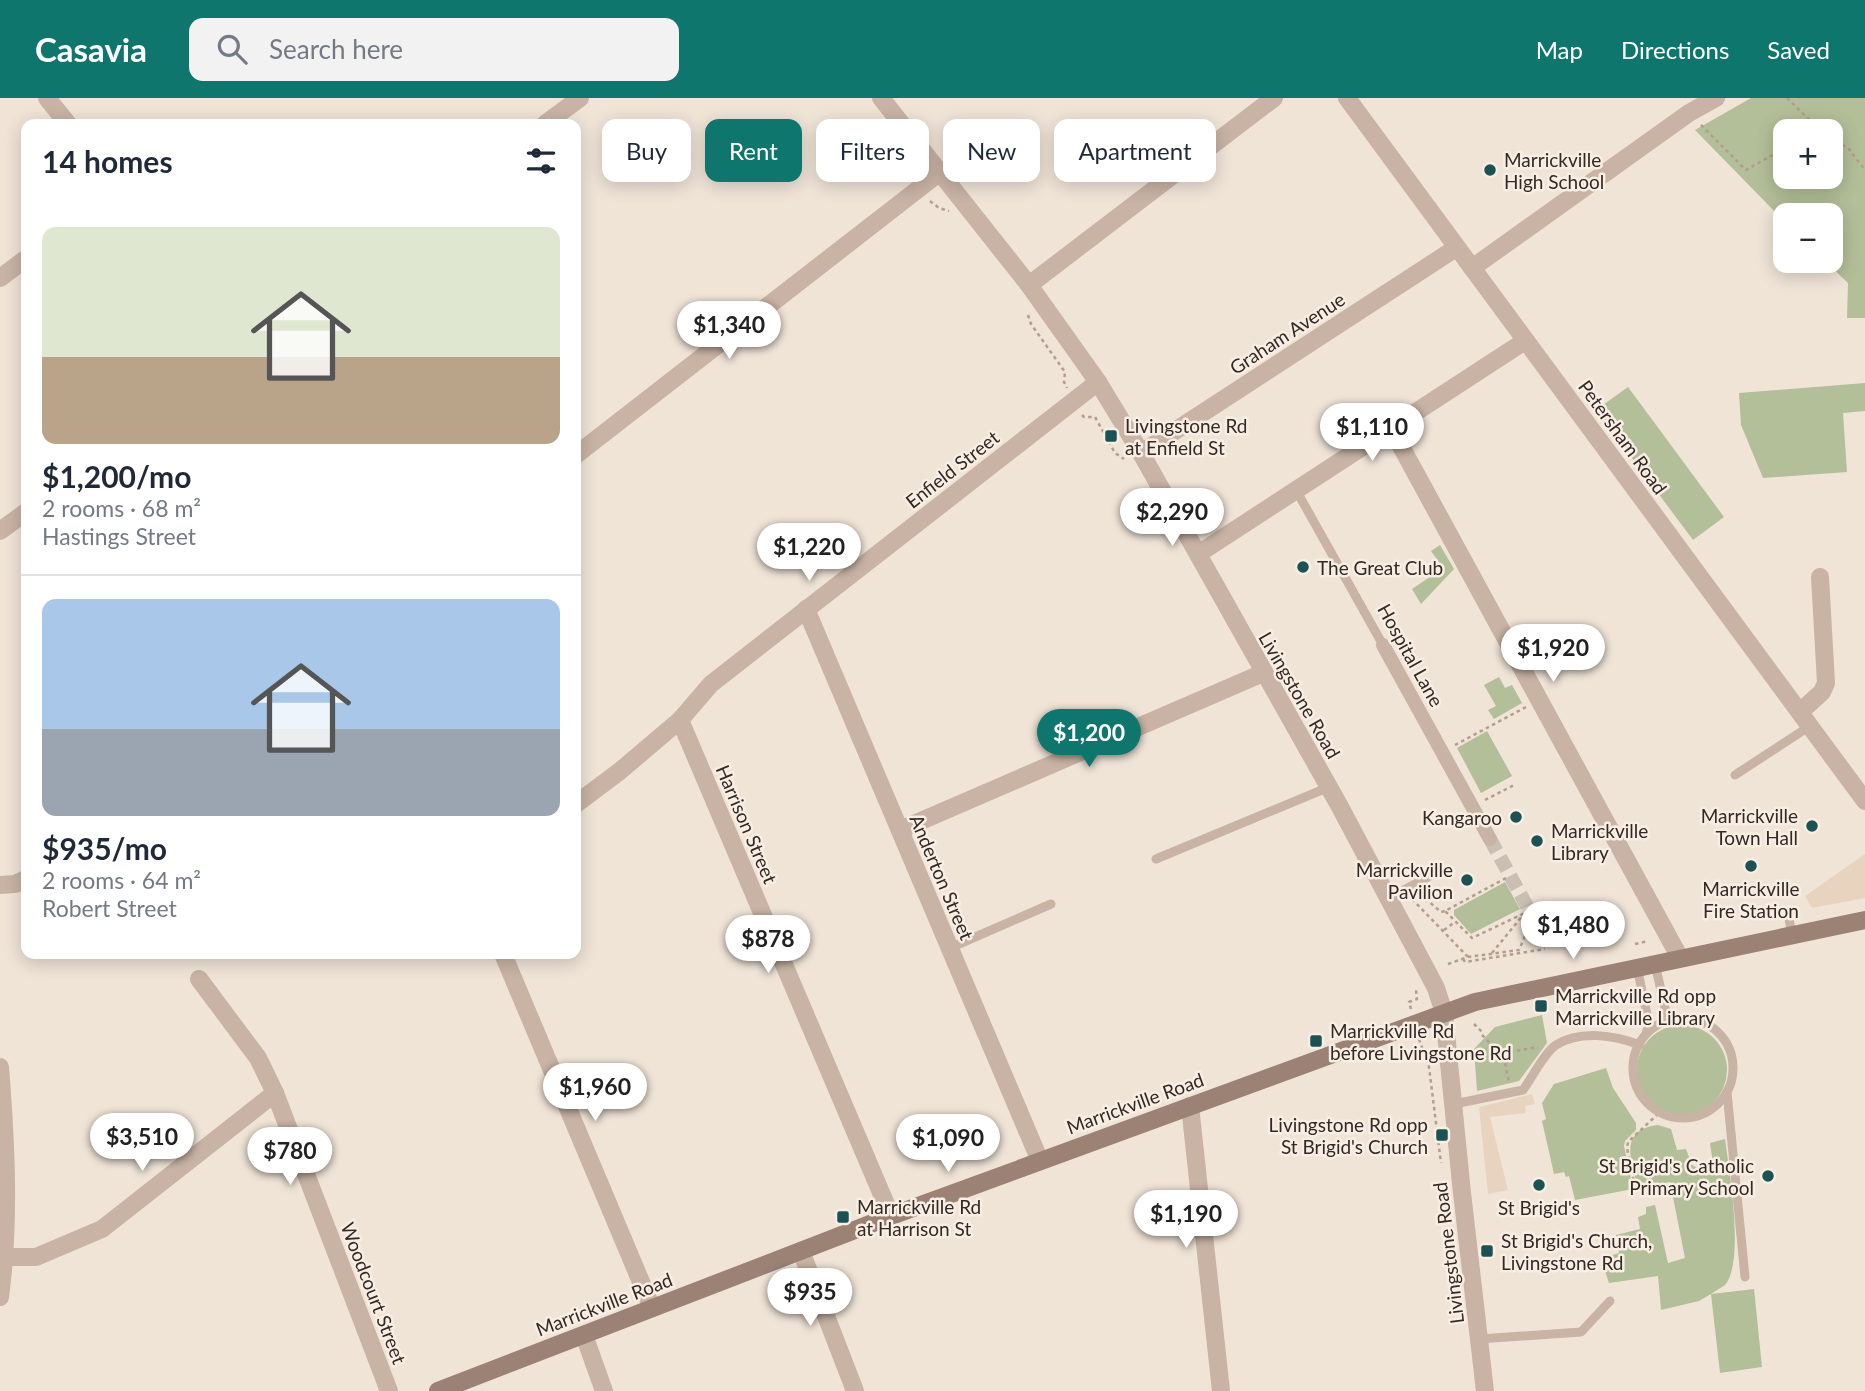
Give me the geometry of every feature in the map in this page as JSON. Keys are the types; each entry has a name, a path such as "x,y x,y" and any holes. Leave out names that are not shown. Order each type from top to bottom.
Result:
{"main road":[{"name":"Marrickville Road","path":"439,1391 891,1216 1475,1002 1865,920"}],"street":[{"path":"47,98 64,119"},
{"path":"552,119 580,98"},
{"name":"Livingstone Road","path":"881,98 1029,285 1098,382 1141,453 1329,787 1436,988 1444,1013 1485,1391"},
{"path":"1029,285 1275,98"},
{"name":"Petersham Road","path":"1347,98 1805,719 1862,792"},
{"path":"1472,268 1689,113 1716,98"},
{"path":"581,451 939,173"},
{"name":"Graham Avenue","path":"1141,453 1456,248"},
{"path":"0,278 21,262"},
{"path":"1198,554 1525,341"},
{"name":"Enfield Street","path":"581,800 680,720 710,684 1098,382"},
{"path":"1391,428 1680,958"},
{"path":"0,531 21,516"},
{"path":"1805,719 1826,683 1820,577"},
{"name":"Anderton Street","path":"806,609 1040,1161"},
{"name":"Hospital Lane","path":"1383,645 1490,839"},
{"path":"900,830 1263,673"},
{"name":"Harrison Street","path":"680,720 891,1216"},
{"path":"0,885 21,881"},
{"path":"505,959 652,1308"},
{"name":"Woodcourt Street","path":"198,979 258,1058 275,1093 389,1391"},
{"path":"0,1067 6,1199 5,1257 0,1297"},
{"path":"5,1257 36,1257 102,1229 275,1093"},
{"path":"1190,1106 1221,1391"},
{"path":"801,1251 855,1391"},
{"path":"584,1335 604,1391"}],"lane":[{"name":"Hospital Lane","path":"1296,490 1383,645"},
{"path":"1735,775 1805,719"},
{"path":"1156,859 1329,787"},
{"path":"1389,898 1428,877"},
{"path":"950,948 1051,904"},
{"path":"1788,913 1792,935"},
{"path":"1646,966 1668,1021"},
{"path":"1642,1040 1658,1025 1668,1021 1690,1018 1705,1023 1719,1032 1728,1045 1733,1061 1733,1077 1727,1093 1717,1105 1703,1114 1688,1118 1671,1117 1644,1099 1636,1084 1633,1067 1642,1040 1649,1024 1646,966"},
{"path":"1454,1104 1523,1090 1554,1046 1588,1034 1604,1038 1642,1040"},
{"path":"1727,1093 1745,1277"},
{"path":"1479,1339 1581,1332 1610,1301"}],"path":[{"path":"1787,98 1806,119"},
{"path":"1689,113 1746,170 1773,155"},
{"path":"1843,145 1865,170"},
{"path":"1031,324 1065,372 1064,383"},
{"path":"1084,417 1095,417 1115,453"},
{"path":"1443,752 1539,699"},
{"path":"1473,807 1514,785"},
{"path":"1414,885 1441,912 1506,878"},
{"path":"1409,897 1468,957"},
{"path":"1445,911 1472,938 1525,913 1492,953"},
{"path":"1444,930 1455,922"},
{"path":"1448,964 1468,957 1519,950 1525,936 1531,931"},
{"path":"1635,944 1648,941"},
{"path":"1463,959 1465,962 1545,949"},
{"path":"1409,1002 1416,999 1416,986"},
{"path":"1474,1024 1499,1052"},
{"path":"1420,1043 1429,1067 1439,1159"},
{"path":"1512,1092 1505,1063 1497,1059 1499,1052 1504,1049 1510,1052 1554,1046"},
{"path":"1505,1063 1510,1059 1510,1052"},
{"path":"1635,1187 1628,1142 1660,1112"}],"green space":[{"path":"1751,98 1865,98 1865,318 1847,318 1848,283 1838,273 1843,273 1843,203 1773,203 1773,210 1695,130"},
{"path":"1865,383 1865,411 1843,413 1847,472 1763,478 1741,425 1739,393"},
{"path":"1628,387 1724,517 1693,540 1596,410"},
{"path":"1440,545 1454,569 1421,604 1412,589 1443,568 1431,551"},
{"path":"1499,677 1505,688 1512,685 1522,703 1494,719 1488,710 1496,706 1484,685"},
{"path":"1487,731 1512,776 1481,793 1457,748"},
{"path":"1505,882 1520,909 1471,934 1454,915 1454,910"},
{"path":"1542,1015 1547,1043 1519,1081 1477,1091 1474,1049 1495,1027"},
{"path":"1673,1025 1691,1025 1707,1032 1720,1045 1727,1061 1727,1079 1720,1095 1707,1108 1691,1115 1673,1115 1657,1108 1644,1095 1637,1079 1637,1061 1644,1045 1657,1032"},
{"path":"1606,1068 1613,1088 1636,1123 1636,1130 1625,1141 1624,1146 1633,1189 1575,1200 1569,1176 1566,1177 1564,1172 1554,1174 1542,1121 1546,1119 1542,1103 1554,1084"},
{"path":"1658,1125 1671,1129 1677,1150 1686,1149 1692,1165 1699,1169 1707,1168 1713,1163 1710,1143 1725,1139 1735,1237 1731,1273 1725,1285 1699,1301 1661,1310 1658,1276 1609,1283 1601,1259 1619,1253 1616,1235 1640,1229 1638,1217 1646,1214 1646,1207 1655,1205 1668,1263 1685,1258 1670,1182 1638,1188 1633,1167 1630,1148 1632,1140 1645,1128"},
{"path":"1754,1289 1762,1367 1720,1373 1711,1294"}],"shaded area":[{"path":"1865,854 1865,898 1812,908 1805,896"},
{"path":"1532,1094 1535,1104 1525,1106 1526,1113 1490,1117 1508,1190 1488,1194 1479,1107"}],"tunnel":[{"path":"1490,839 1528,908"}],"place":[{"name":"Marrickville High School","path":"1490,170"},
{"name":"Livingstone Rd at Enfield St","path":"1111,436"},
{"name":"The Great Club","path":"1303,567"},
{"name":"Kangaroo","path":"1516,817"},
{"name":"Marrickville Town Hall","path":"1812,826"},
{"name":"Marrickville Library","path":"1537,841"},
{"name":"Marrickville Fire Station","path":"1751,866"},
{"name":"Marrickville Pavilion","path":"1467,880"},
{"name":"Marrickville Rd opp Marrickville Library","path":"1541,1006"},
{"name":"Marrickville Rd before Livingstone Rd","path":"1316,1041"},
{"name":"Livingstone Rd opp St Brigid's Church","path":"1442,1135"},
{"name":"St Brigid's Catholic Primary School","path":"1768,1176"},
{"name":"St Brigid's","path":"1539,1185"},
{"name":"Marrickville Rd at Harrison St","path":"843,1217"},
{"name":"St Brigid's Church, Livingstone Rd","path":"1487,1251"}]}
